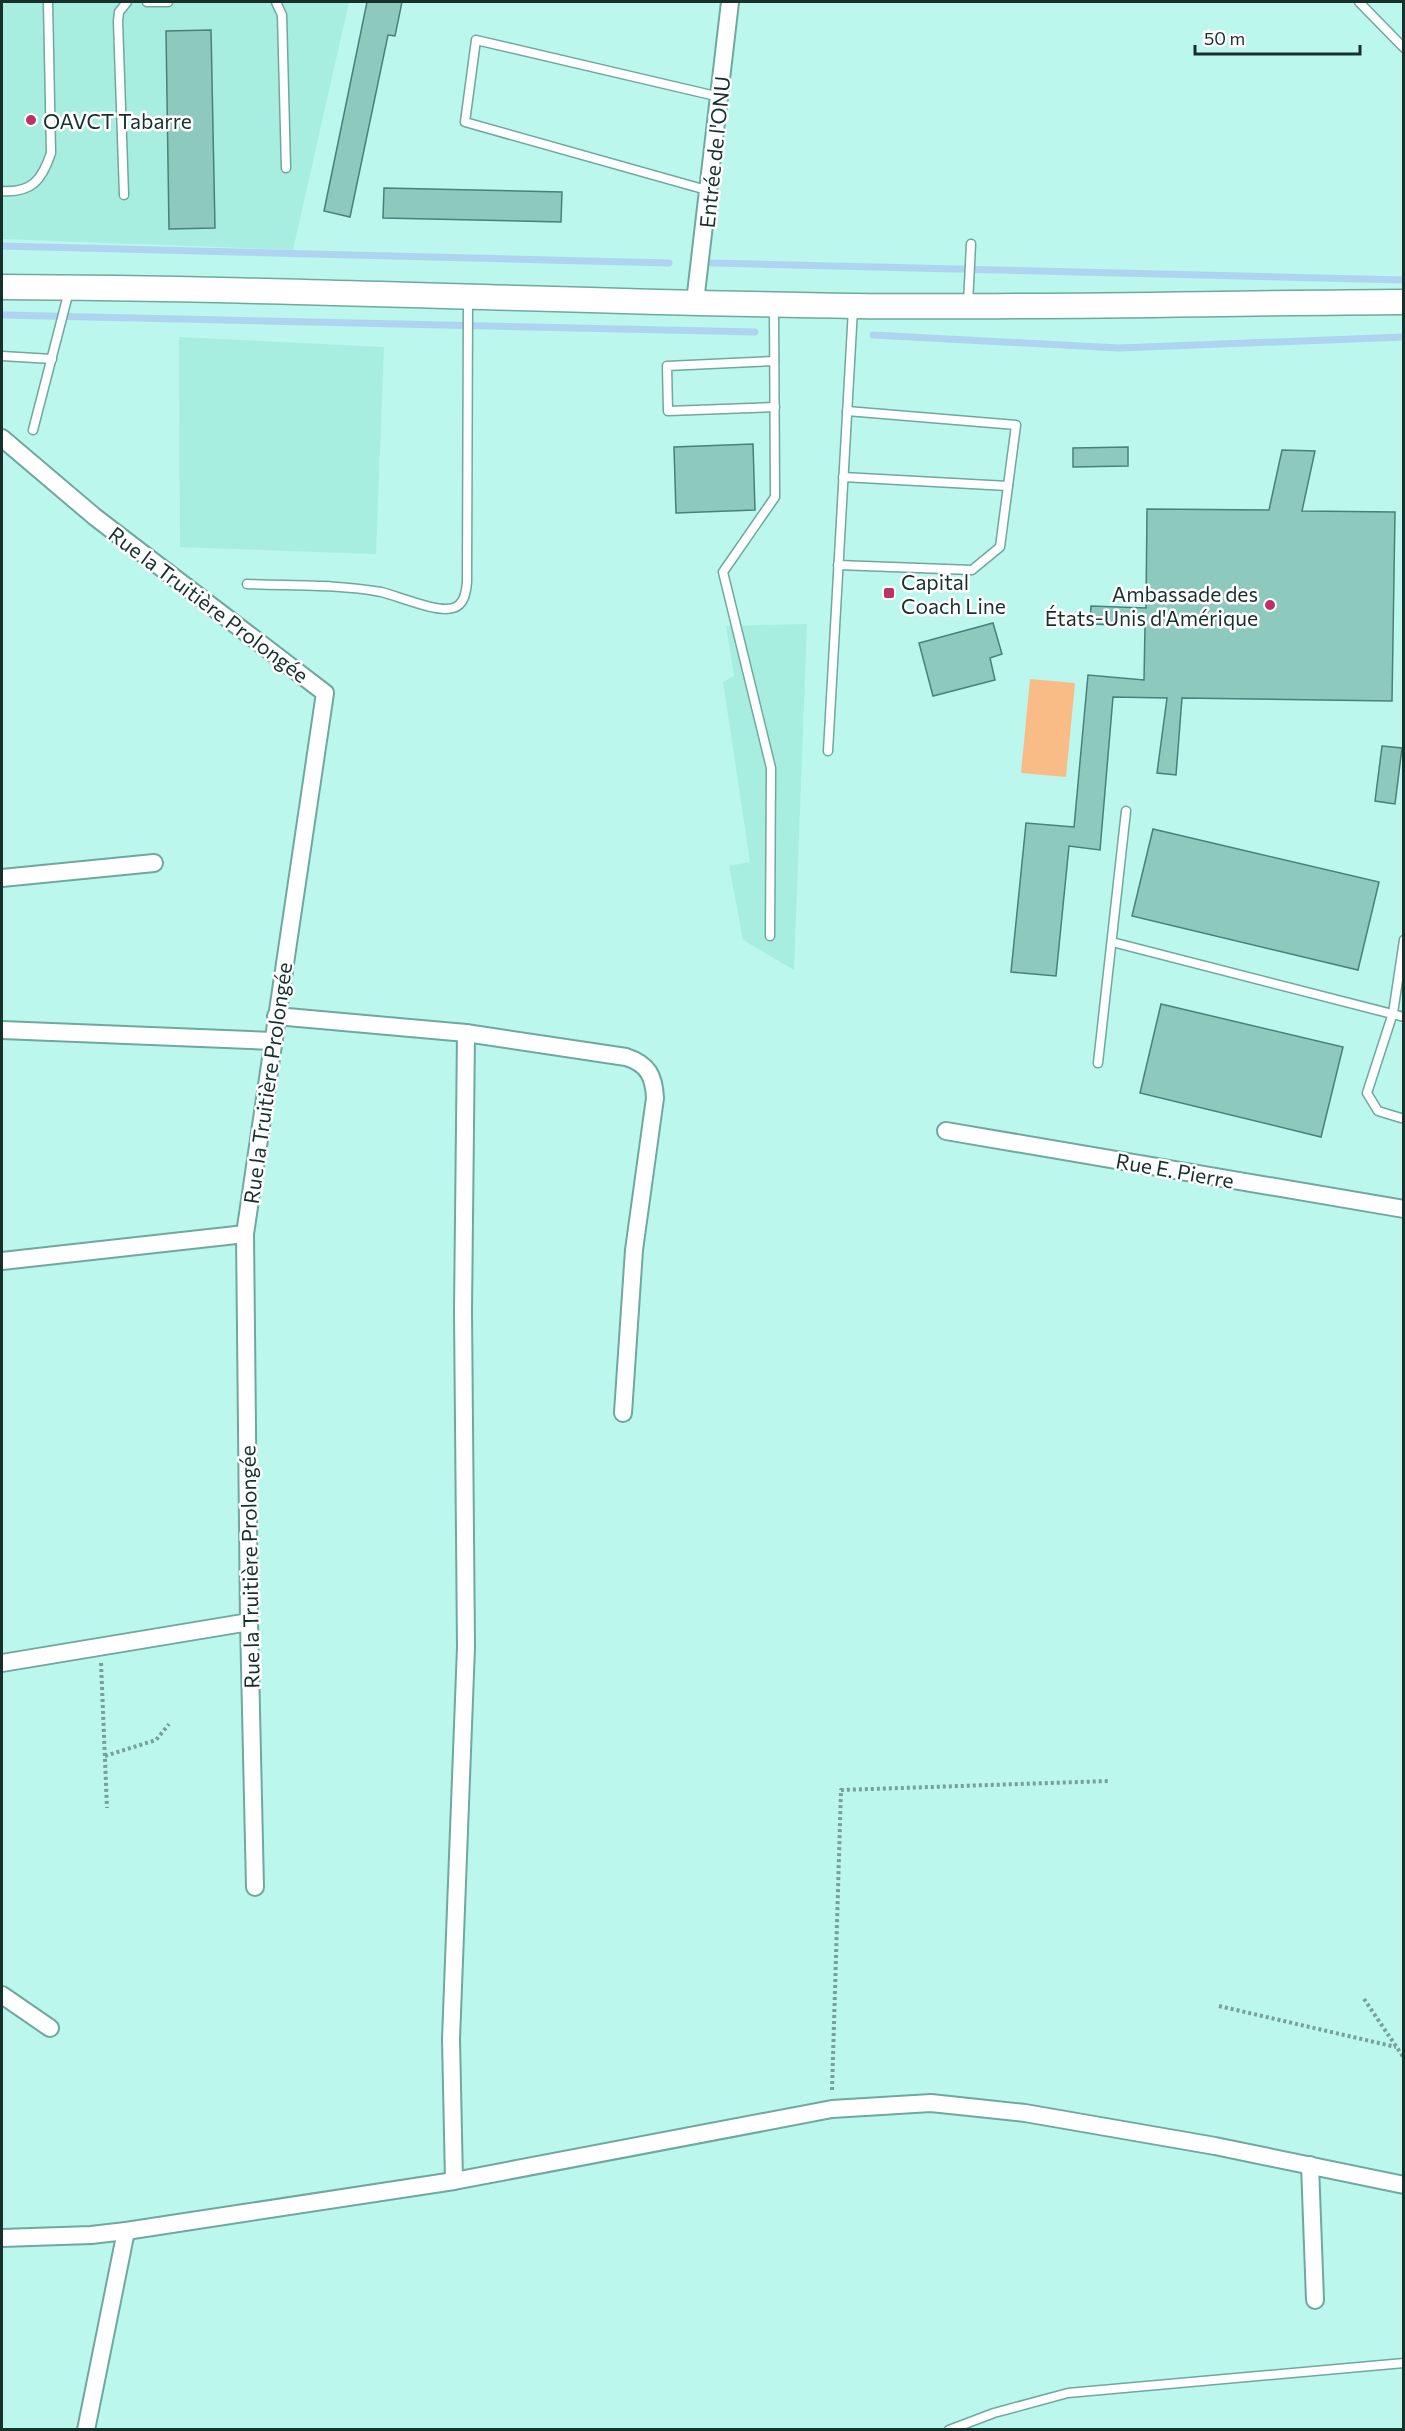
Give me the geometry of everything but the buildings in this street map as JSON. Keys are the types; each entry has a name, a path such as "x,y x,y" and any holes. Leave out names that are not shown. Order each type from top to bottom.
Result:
{"main road":[{"path":"2,287 244,288 468,299 853,306 1404,302"}],"street":[{"name":"Entrée de l'ONU","path":"695,302 710,191 730,2"},
{"name":"Rue la Truitière Prolongée","path":"2,438 95,517 325,693 245,1234 249,1622 255,1887"},
{"path":"2,878 154,863"},
{"path":"276,1016 466,1033 627,1056 638,1060 650,1071 654,1082 655,1098 634,1250 623,1413"},
{"path":"2,1030 273,1041"},
{"path":"454,2181 452,2039 466,1647 463,1323 466,1033"},
{"name":"Rue E. Pierre","path":"946,1131 1404,1209"},
{"path":"2,1261 245,1234"},
{"path":"2,1663 249,1622"},
{"path":"2,1995 50,2028"},
{"path":"2,2238 91,2235 126,2231 454,2181 832,2109 931,2103 1025,2113 1404,2185"},
{"path":"1310,2166 1315,2300"},
{"path":"86,2430 126,2231"}],"lane":[{"path":"2,191 17,192 34,183 45,172 51,153 48,2"},
{"path":"124,195 118,21 122,6 127,2"},
{"path":"147,2 168,2"},
{"path":"276,2 282,15 286,168"},
{"path":"1359,2 1404,48"},
{"path":"710,191 465,122 476,40 720,97"},
{"path":"968,305 971,243"},
{"path":"33,430 70,287"},
{"path":"247,584 372,591 442,609 453,608 461,603 466,595 467,582 468,299"},
{"path":"770,936 771,768 723,572 775,497 774,303"},
{"path":"828,752 853,306"},
{"path":"2,356 52,359"},
{"path":"774,361 667,366 669,411 775,406"},
{"path":"838,565 972,570 1000,547 1016,425 847,411"},
{"path":"843,477 1008,486"},
{"path":"1098,1063 1126,811"},
{"path":"1401,1118 1378,1111 1368,1093 1393,1013 1404,940"},
{"path":"1112,942 1404,1017"},
{"path":"949,2430 954,2426 994,2413 1068,2393 1404,2363"}],"path":[{"path":"101,1647 107,1808"},
{"path":"105,1755 156,1740 169,1724"},
{"path":"832,2109 841,1790 1109,1781"},
{"path":"1364,1999 1404,2058"},
{"path":"1219,2006 1396,2047"}],"shaded area":[{"path":"2,2 349,2 293,250 2,239"},
{"path":"179,337 384,347 376,554 180,547"},
{"path":"807,624 794,970 743,940 729,866 750,862 723,682 734,676 726,626"},
{"path":"1030,679 1075,683 1066,777 1021,773"}],"waterway":[{"path":"2,246 669,263"},
{"path":"712,263 1404,280"},
{"path":"2,315 755,332"},
{"path":"873,335 1119,348 1404,337"}],"place":[{"name":"OAVCT Tabarre","path":"31,120"},
{"name":"Capital Coach Line","path":"889,593"},
{"name":"Ambassade des États-Unis d'Amérique","path":"1270,605"}]}
